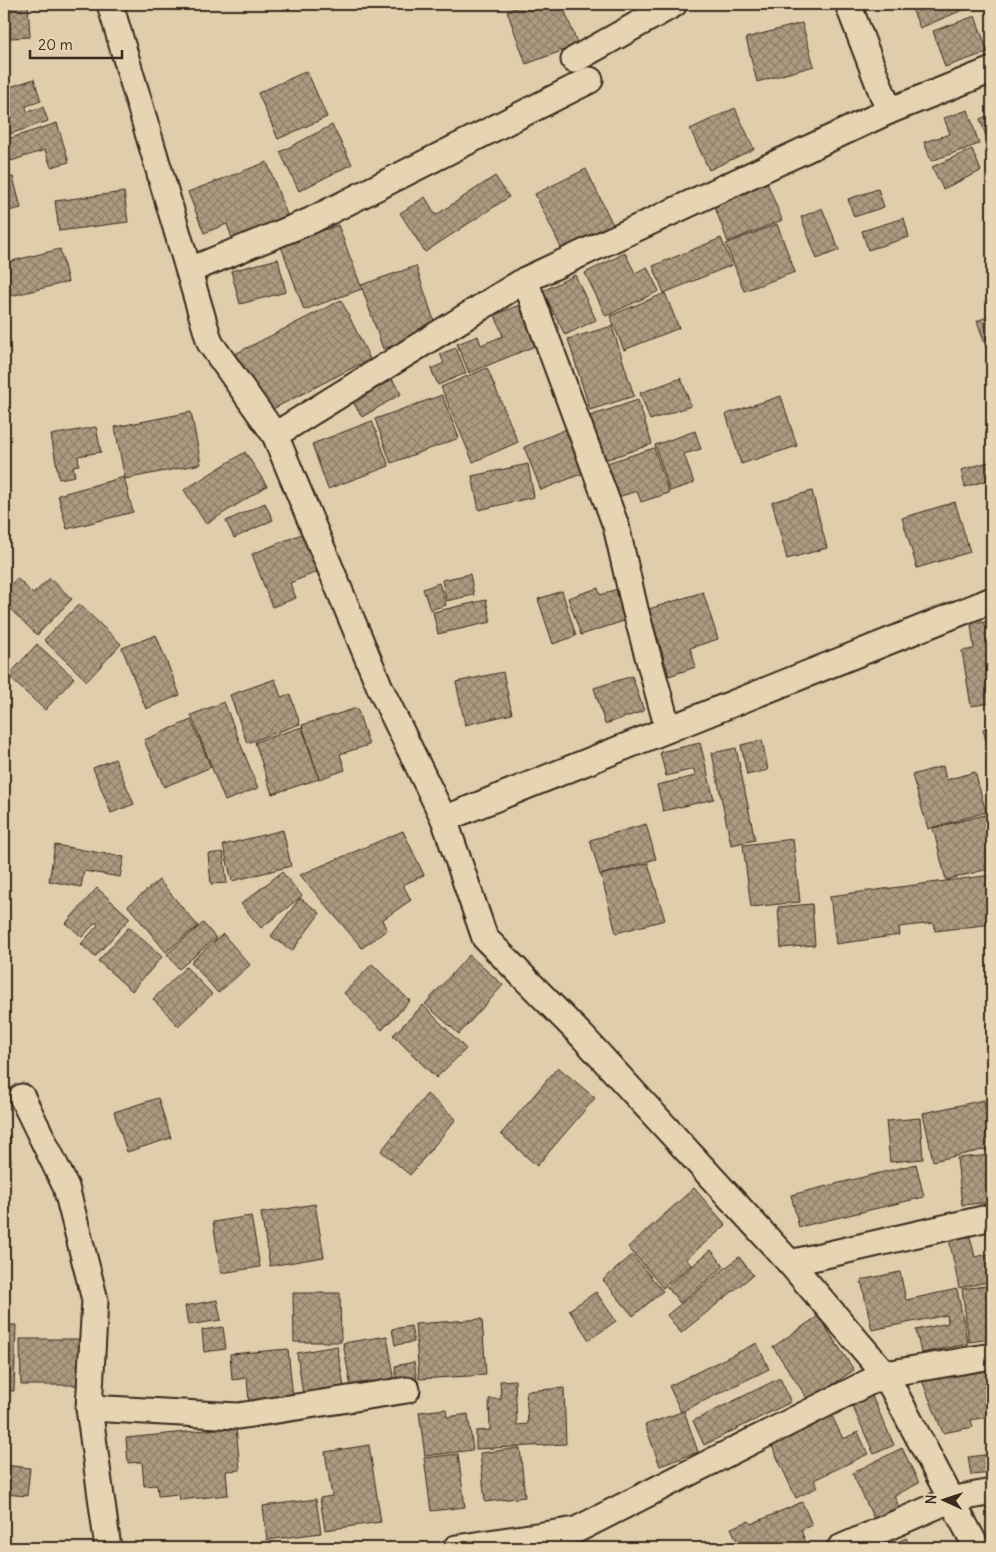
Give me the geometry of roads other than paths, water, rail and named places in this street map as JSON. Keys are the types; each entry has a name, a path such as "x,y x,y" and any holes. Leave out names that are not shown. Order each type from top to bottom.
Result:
{"street":[{"path":"110,4 210,343 275,435 381,690 444,819 485,938 582,1036 790,1263 885,1374 977,1548"},
{"path":"574,60 674,4"},
{"path":"848,4 889,111"},
{"path":"275,435 525,280 889,111 992,70"},
{"path":"190,270 310,222 590,80"},
{"path":"525,280 616,526 635,609 668,729"},
{"path":"444,819 992,600"},
{"path":"22,1097 66,1186 95,1300 89,1408 108,1548"},
{"path":"790,1263 992,1217"},
{"path":"456,1548 576,1530 885,1374 992,1356"},
{"path":"89,1408 238,1416 407,1390"},
{"path":"840,1548 950,1500 992,1492"}]}
